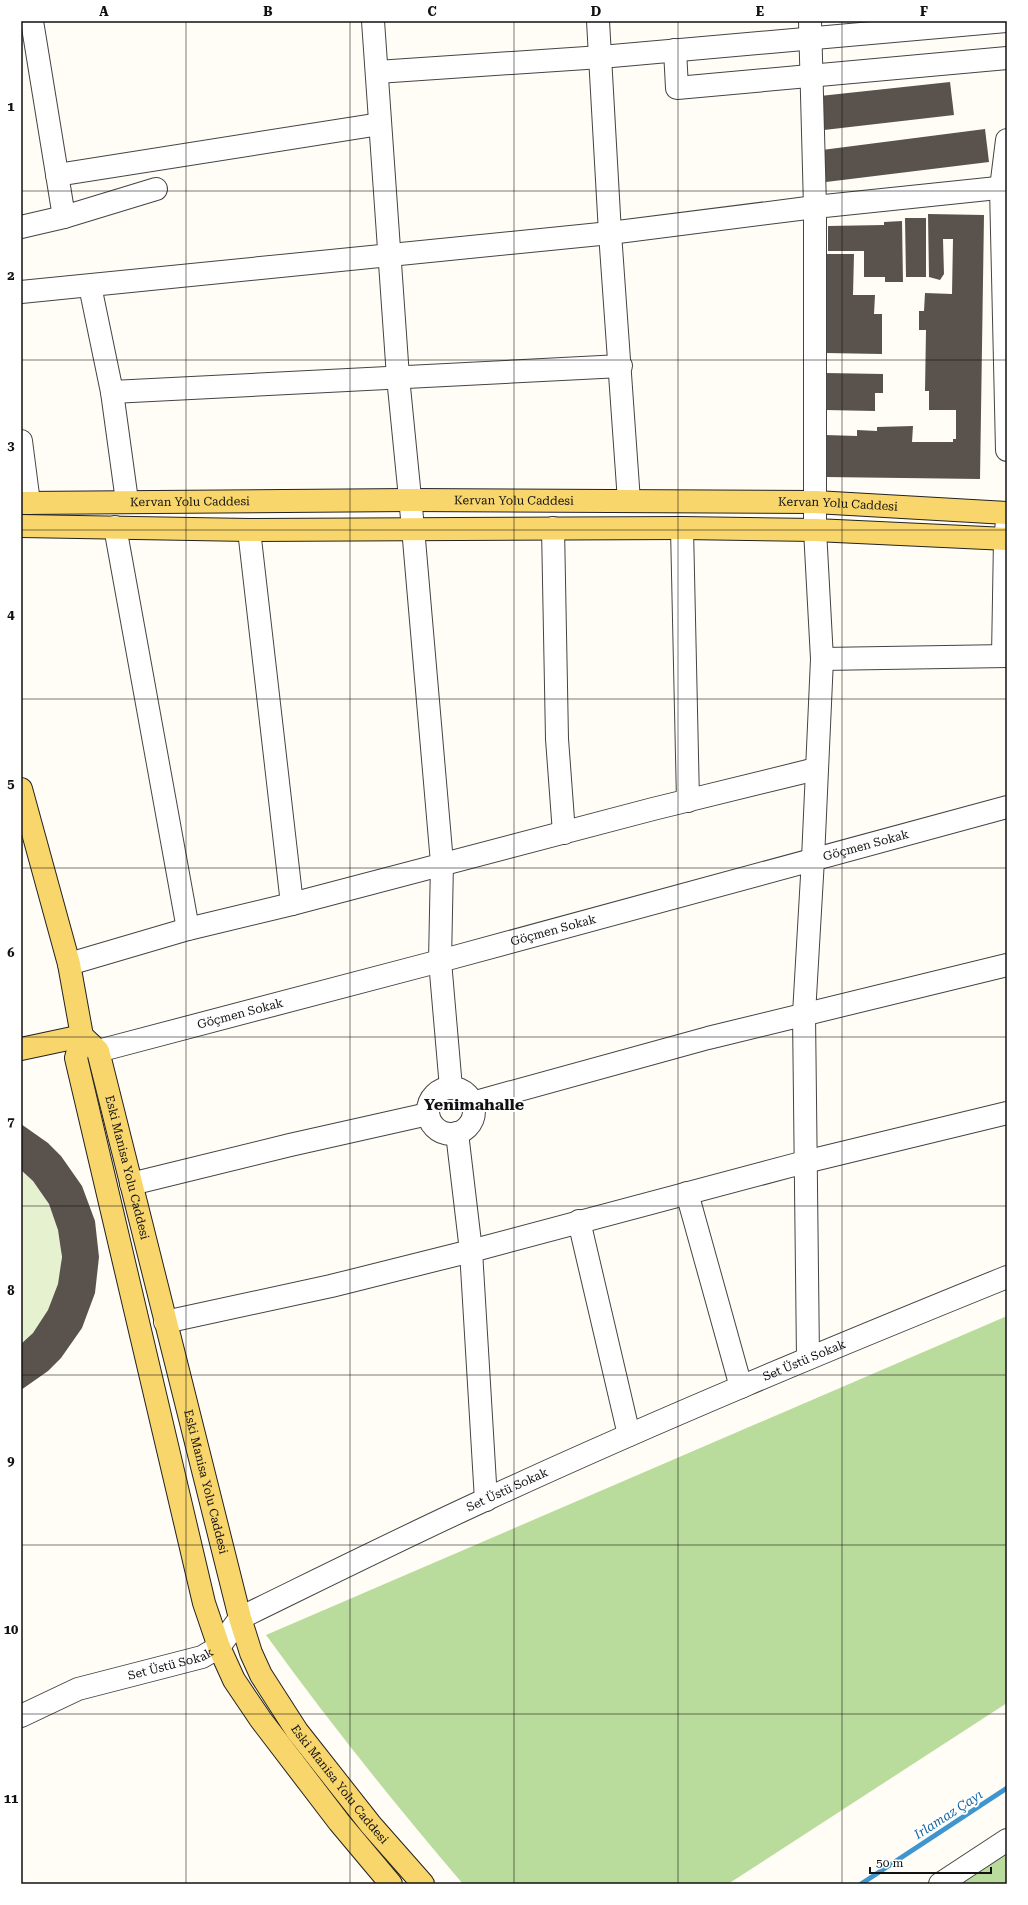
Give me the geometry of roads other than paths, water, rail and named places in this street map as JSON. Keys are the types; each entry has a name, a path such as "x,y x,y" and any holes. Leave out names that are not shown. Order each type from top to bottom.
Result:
{"main road":[{"name":"Kervan Yolu Caddesi","path":"25,503 127,501 410,500 814,502 1007,513"},
{"path":"21,526 249,530 413,528 682,528 1006,533"},
{"name":"Eski Manisa Yolu Caddesi","path":"21,789 69,964 82,1036 76,1058 202,1595 218,1647 234,1680 261,1720 339,1822 391,1884"},
{"path":"21,1049 82,1036 98,1051"},
{"name":"Eski Manisa Yolu Caddesi","path":"98,1051 240,1618 251,1653 261,1674 297,1731 371,1825 423,1884"}],"street":[{"path":"32,21 64,217"},
{"path":"373,21 391,256 398,378 413,528 442,863 440,961 451,1088"},
{"path":"598,21 610,233 621,366 629,501"},
{"path":"377,72 675,50 810,30 1006,21"},
{"path":"808,1358 804,1014 822,660 814,502 815,207 810,30"},
{"path":"675,50 677,88 1007,58"},
{"path":"57,175 380,124"},
{"path":"1007,140 1004,187 1007,450"},
{"path":"21,292 610,233 815,207 1004,187"},
{"path":"21,227 64,217 156,189"},
{"path":"90,286 112,392 127,501"},
{"path":"112,392 621,366"},
{"path":"21,442 25,503"},
{"path":"115,527 188,929"},
{"path":"554,528 557,739 564,833"},
{"path":"682,528 688,801"},
{"path":"249,530 292,904"},
{"path":"822,660 1005,656 1006,533"},
{"path":"69,964 188,929 292,904 442,863 816,769"},
{"name":"Göçmen Sokak","path":"98,1051 440,961 1007,807"},
{"path":"472,1103 708,1038 1007,965"},
{"path":"451,1088 464,1092 472,1103 473,1109 471,1121 463,1130 457,1133 447,1134 438,1130 431,1123 428,1114 431,1099 436,1093 451,1088"},
{"path":"165,1322 331,1286 471,1251 805,1162 1007,1113"},
{"path":"132,1184 275,1148 428,1114"},
{"path":"457,1133 471,1251 486,1500"},
{"path":"687,1193 741,1387"},
{"path":"579,1221 629,1435"},
{"name":"Set Üstü Sokak","path":"21,1716 78,1689 202,1657 218,1647 240,1618 486,1500 629,1435 808,1358 1007,1277"},
{"path":"940,1884 1007,1840"}],"waterway":[{"name":"Irlamaz Çayı","path":"861,1884 1007,1788"}],"district":[{"name":"Yenimahalle","path":"474,1104"}]}
